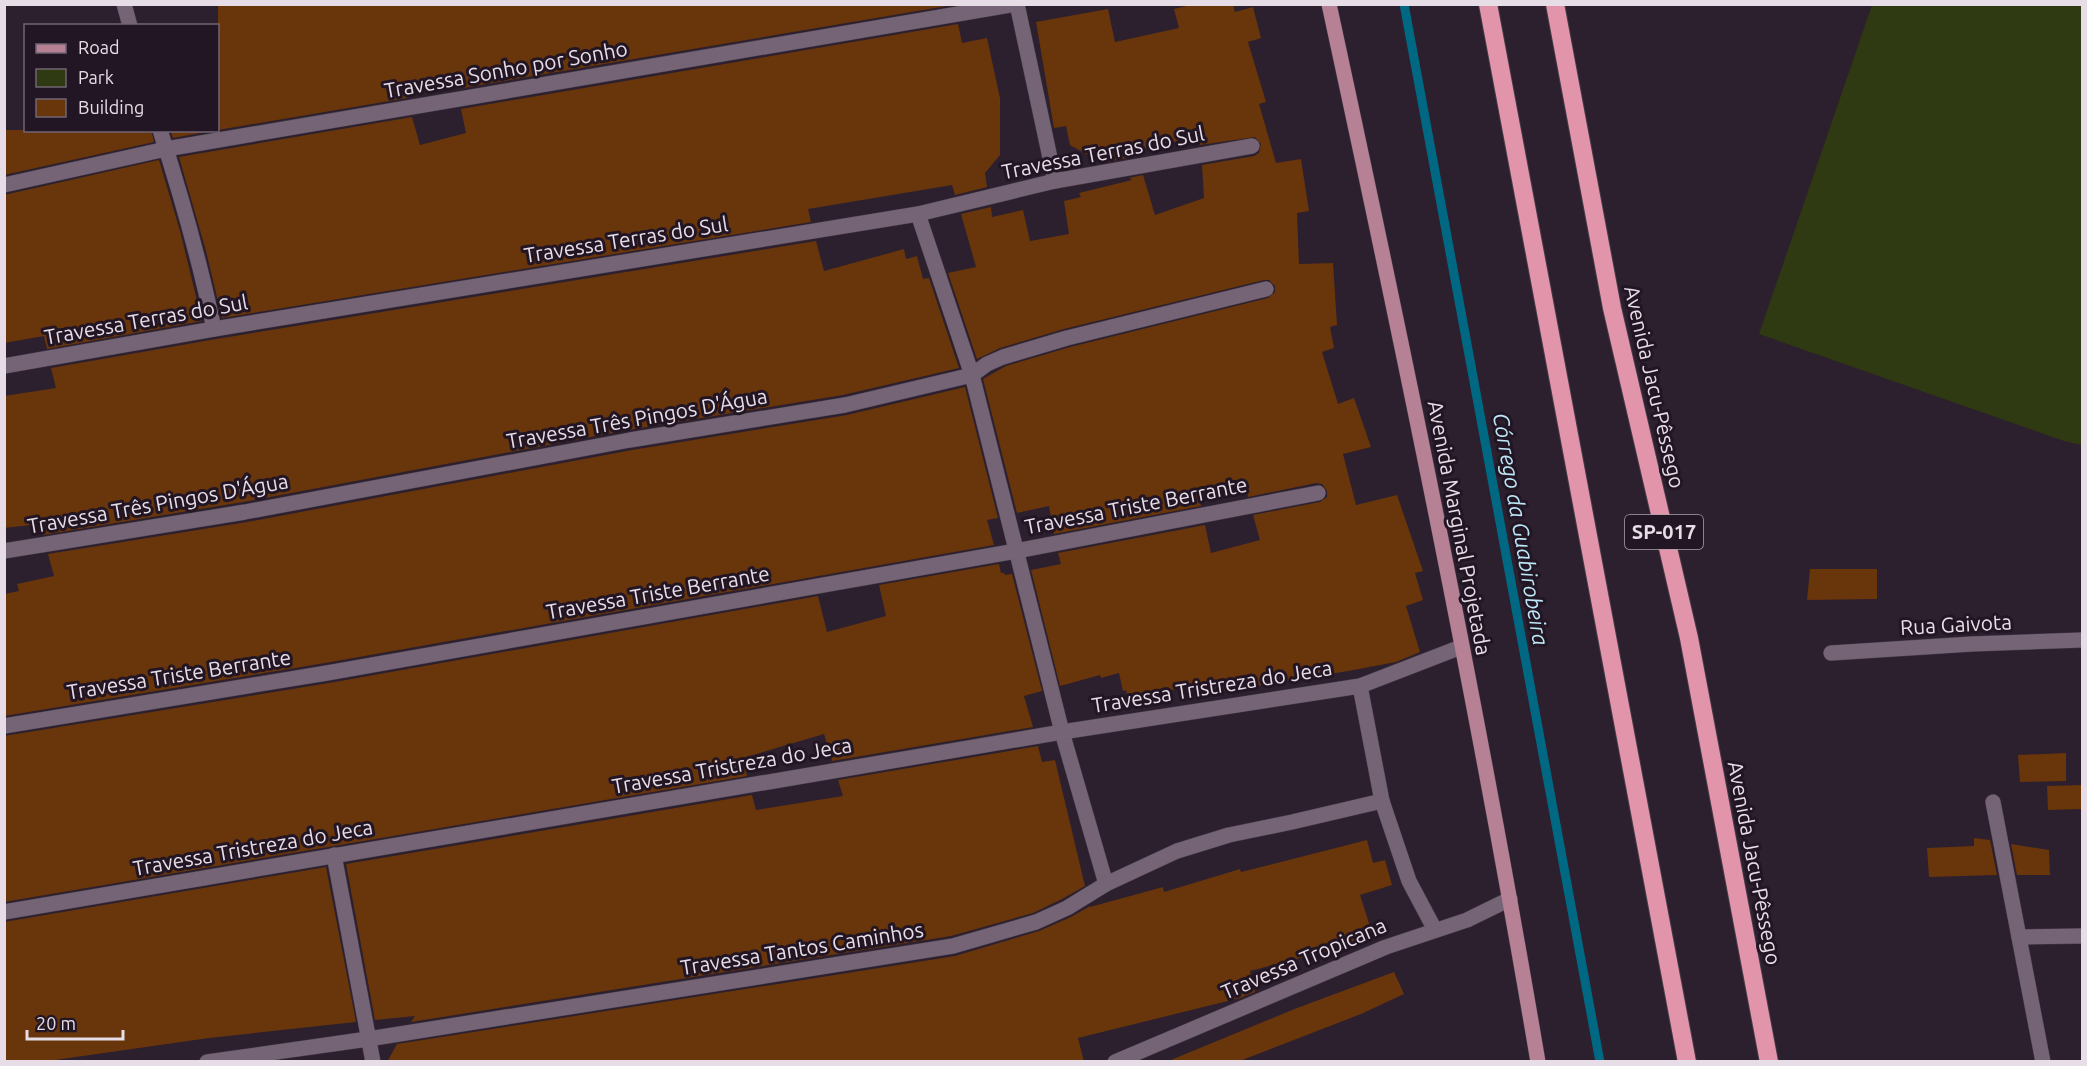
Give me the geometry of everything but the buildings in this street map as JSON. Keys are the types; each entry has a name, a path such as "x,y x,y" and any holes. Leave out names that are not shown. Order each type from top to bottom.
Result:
{"highway":[{"path":"1488,4 1687,1062"},
{"name":"Avenida Jacu-Pêssego","path":"1555,4 1612,308 1689,638 1768,1062"}],"main road":[{"name":"Avenida Marginal Projetada","path":"1329,4 1426,465 1510,899 1538,1062"}],"street":[{"path":"124,4 129,24"},
{"path":"1016,4 1055,181"},
{"name":"Travessa Sonho por Sonho","path":"4,185 166,149 1016,4"},
{"path":"161,132 207,292 214,328"},
{"name":"Travessa Terras do Sul","path":"4,366 214,328 918,214 1055,181 1252,146"},
{"path":"918,214 972,375 1062,732 1106,884"},
{"name":"Travessa Três Pingos D'Água","path":"4,551 245,512 630,440 845,405 972,375 987,364 1003,357 1067,338 1266,289"},
{"name":"Travessa Triste Berrante","path":"4,726 338,671 1016,551 1318,493"},
{"name":"Rua Gaivota","path":"1831,653 2082,640"},
{"name":"Travessa Tristreza do Jeca","path":"4,912 1062,732 1360,686 1461,647"},
{"path":"1360,686 1382,801 1409,881 1435,930"},
{"name":"Travessa Tantos Caminhos","path":"207,1062 368,1039 953,946 1036,922 1067,908 1106,884 1177,851 1229,835 1382,801"},
{"path":"1993,802 2043,1062"},
{"path":"334,855 373,1062"},
{"name":"Travessa Tropicana","path":"1115,1062 1386,947 1467,920 1510,899"},
{"path":"2019,937 2082,936"}],"green space":[{"path":"1872,5 2082,5 2082,445 2064,441 1759,334"}],"waterway":[{"name":"Córrego da Guabirobeira","path":"1404,4 1600,1062"}]}
